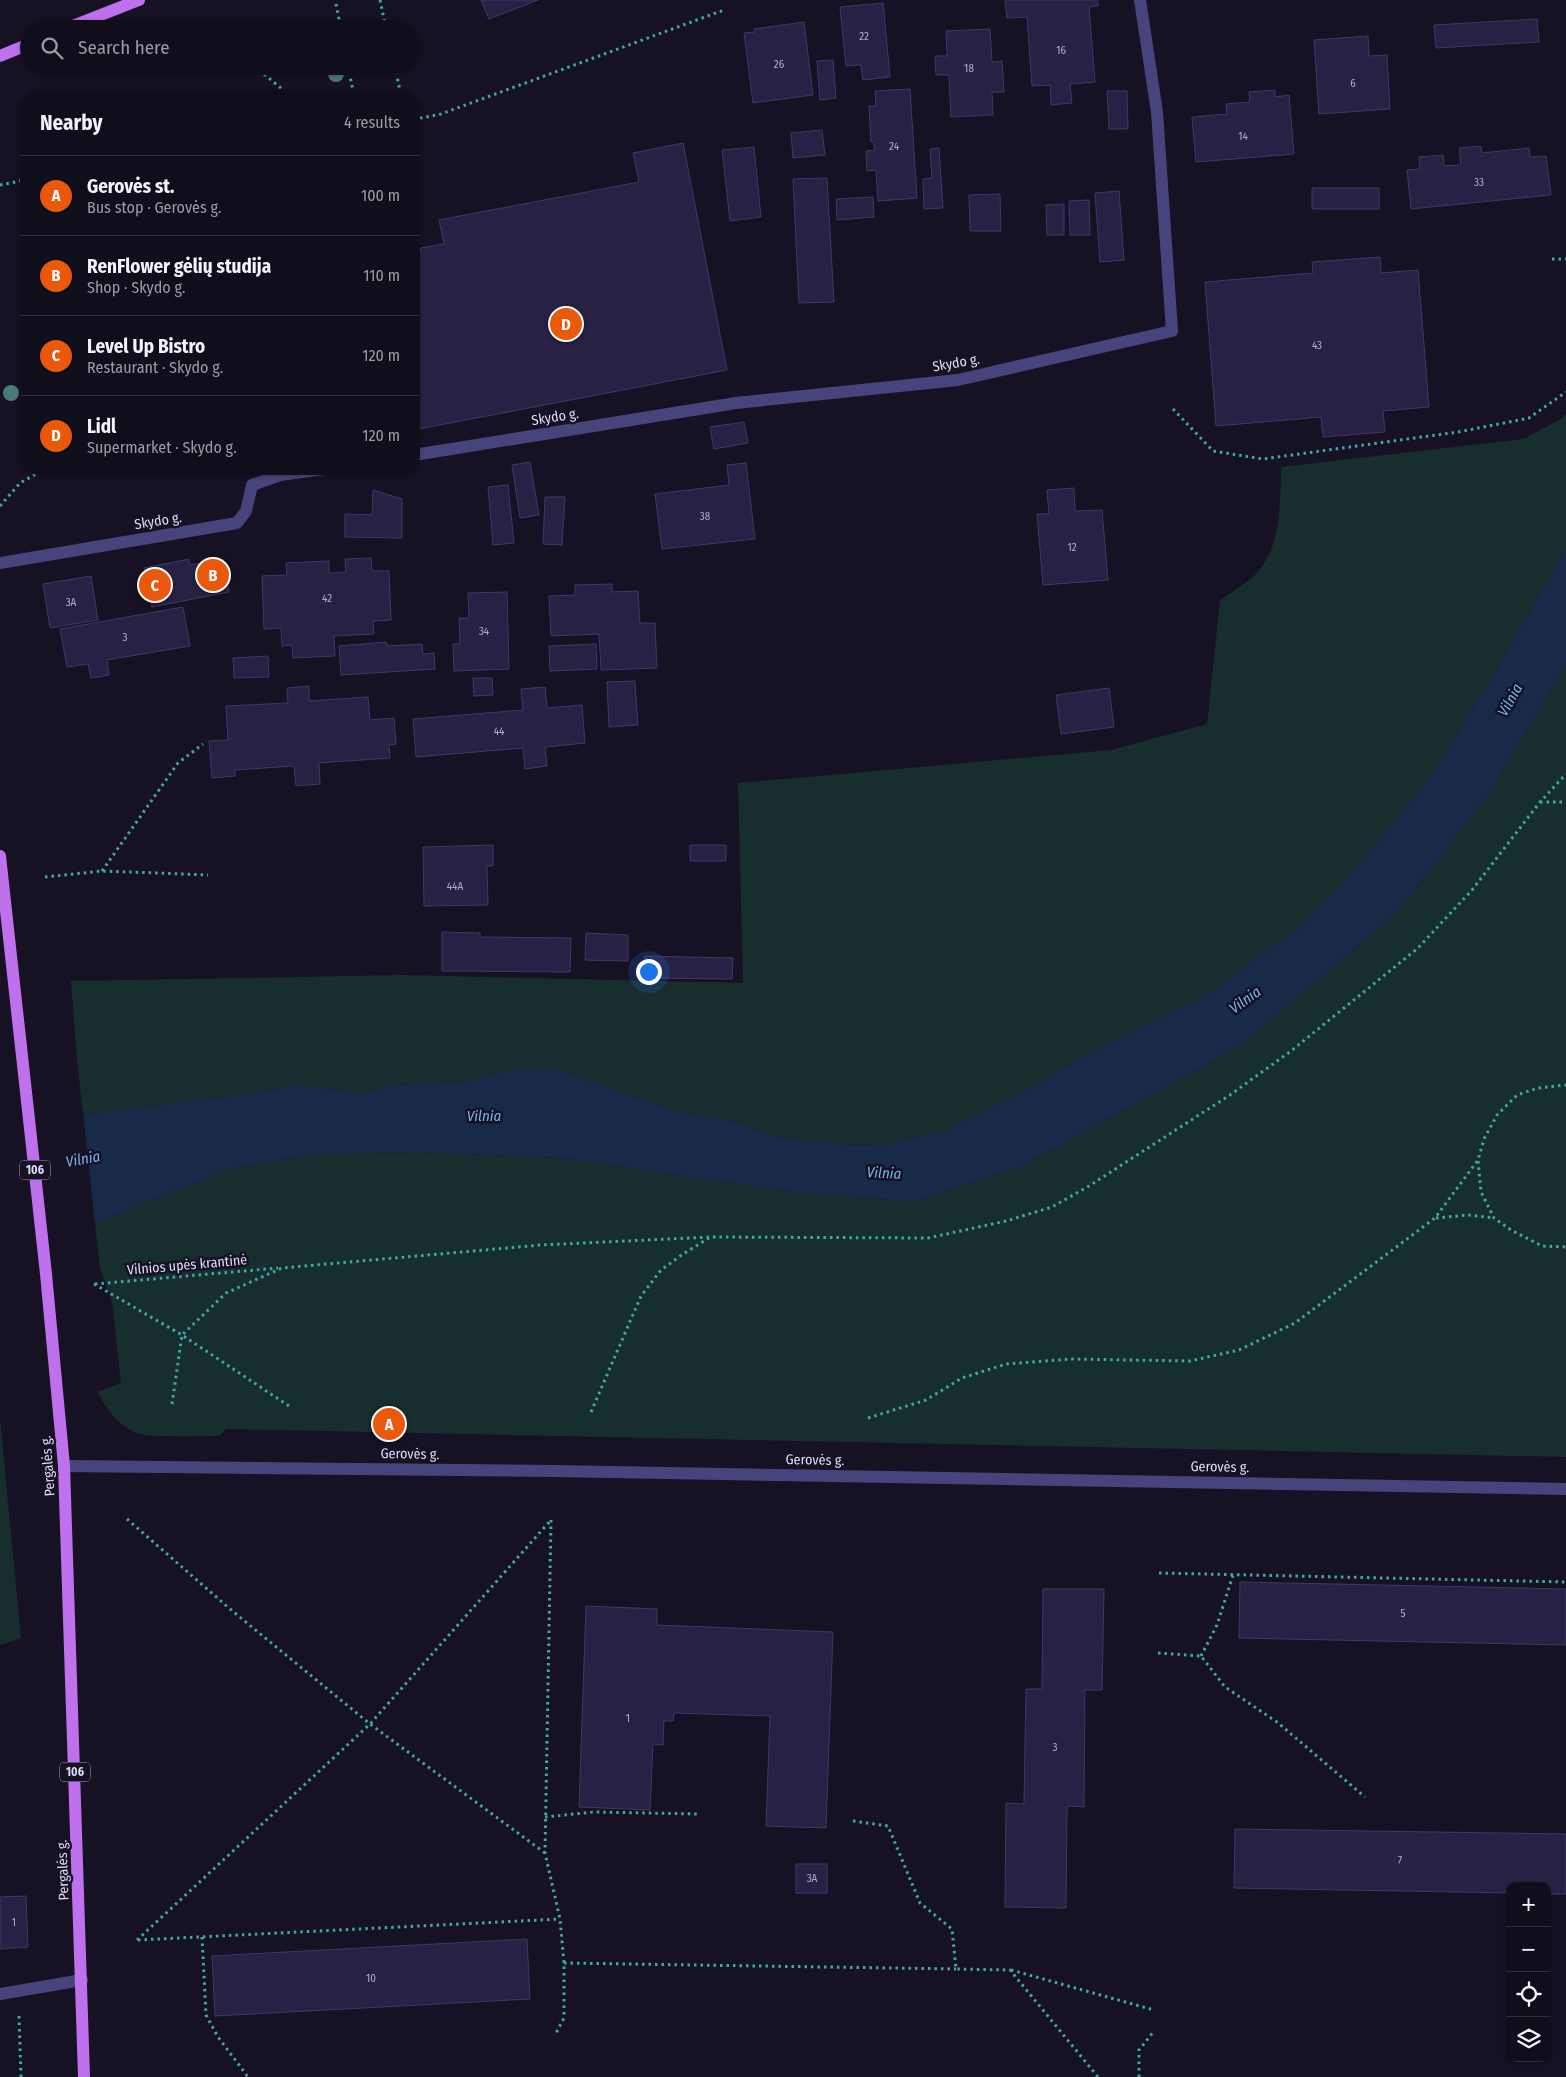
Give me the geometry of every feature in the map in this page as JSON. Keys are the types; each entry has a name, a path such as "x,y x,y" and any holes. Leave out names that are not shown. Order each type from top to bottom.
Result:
{"main road":[{"path":"88,20 139,0"},
{"path":"0,56 20,48"},
{"name":"Pergalės g.","path":"0,856 46,1274 64,1466 84,2077"}],"street":[{"name":"Skydo g.","path":"420,453 736,403 958,380 1172,331 1156,112 1140,0"},
{"name":"Skydo g.","path":"0,563 237,523 246,512 252,485 280,475"},
{"name":"Gerovės g.","path":"64,1466 554,1470 1566,1489"},
{"path":"0,1994 82,1980"}],"path":[{"path":"380,0 384,20"},
{"path":"336,4 339,20"},
{"path":"420,117 441,114 724,10"},
{"path":"265,75 283,90"},
{"path":"350,75 353,90"},
{"path":"396,75 400,90"},
{"path":"0,186 20,181"},
{"path":"1552,259 1566,259"},
{"path":"1173,409 1213,451 1263,460 1458,432 1529,418 1566,392"},
{"path":"0,506 20,483 34,475"},
{"path":"102,871 178,763 203,744"},
{"name":"Vilnios upės krantinė","path":"182,1335 94,1284 541,1245 711,1236 928,1238 1006,1221 1052,1207 1089,1186 1230,1095 1291,1051 1418,948 1472,890 1540,802 1566,774"},
{"path":"1540,802 1566,802"},
{"path":"45,877 102,871 208,876"},
{"path":"868,1418 926,1400 962,1378 1006,1364 1071,1360 1190,1361 1239,1350 1295,1323 1435,1218 1478,1160 1484,1139 1497,1115 1517,1095 1538,1088 1566,1085"},
{"path":"1478,1160 1481,1192 1494,1218 1511,1230 1542,1246 1566,1246"},
{"path":"1435,1218 1468,1215 1494,1218"},
{"path":"591,1412 641,1296 661,1270 711,1236"},
{"path":"172,1404 182,1335 226,1293 282,1268"},
{"path":"182,1335 289,1406"},
{"path":"127,1519 230,1609 370,1724 545,1854"},
{"path":"555,2035 564,2018 564,1963 560,1919 545,1854 551,1520 370,1724 137,1940 560,1919"},
{"path":"1159,1573 1566,1582"},
{"path":"1201,1656 1217,1625 1233,1574"},
{"path":"1158,1653 1201,1656 1225,1687 1277,1722 1365,1797"},
{"path":"546,1817 594,1812 698,1814"},
{"path":"853,1821 888,1826 920,1903 952,1928 956,1969"},
{"path":"202,1937 206,2015 218,2037 248,2077"},
{"path":"564,1963 1010,1970 1154,2010"},
{"path":"1010,1970 1098,2077"},
{"path":"18,1991 21,2077"},
{"path":"1139,2077 1139,2050 1154,2031"}],"green space":[{"path":"1566,414 1566,548 1486,688 1426,783 1350,875 1295,931 1205,996 1096,1050 1030,1088 943,1131 880,1145 837,1144 774,1136 738,1122 676,1111 558,1070 510,1070 460,1082 392,1085 364,1093 298,1085 244,1094 83,1114 71,981 402,975 743,983 738,783 1111,750 1207,724 1220,600 1257,573 1271,550 1280,509 1281,467 1523,439 1561,419"},
{"path":"1566,665 1566,1457 226,1429 219,1436 163,1436 143,1435 130,1430 113,1416 101,1399 98,1392 121,1383 112,1302 100,1268 95,1223 227,1170 310,1154 416,1152 561,1158 793,1192 915,1202 1021,1167 1243,1044 1397,913 1489,794"},
{"path":"0,1418 21,1638 0,1645"}],"water":[{"name":"Vilnia","path":"1566,548 1566,665 1489,794 1397,913 1243,1044 1021,1167 915,1202 793,1192 561,1158 416,1152 310,1154 227,1170 95,1223 0,1121 83,1114 244,1094 298,1085 364,1093 392,1085 460,1082 510,1070 558,1070 676,1111 738,1122 774,1136 837,1144 880,1145 943,1131 1030,1088 1096,1050 1205,996 1295,931 1350,875 1426,783 1486,688"}],"pier":[{"path":"83,1111 95,1225 0,1237 0,1119"}],"building":[{"path":"481,0 538,0 489,19"},
{"path":"1005,0 1098,0 1098,6 1089,7 1095,82 1070,84 1072,103 1051,105 1050,85 1032,86 1027,17 1007,18"},
{"path":"883,3 890,77 863,80 861,65 846,66 840,7"},
{"path":"1537,19 1539,42 1436,48 1434,25"},
{"path":"804,22 813,95 753,103 744,33 755,32 754,29"},
{"path":"990,29 992,62 1002,61 1004,92 992,92 993,115 951,117 949,75 936,75 935,56 947,56 946,31"},
{"path":"1368,36 1369,56 1387,55 1390,109 1319,114 1314,40"},
{"path":"833,60 836,98 820,100 817,61"},
{"path":"910,89 917,198 878,201 876,170 867,171 866,151 875,150 874,142 871,142 869,106 876,106 875,91"},
{"path":"1275,90 1275,97 1289,95 1294,154 1196,162 1192,117 1227,114 1226,104 1250,102 1249,92"},
{"path":"1107,91 1127,91 1128,129 1109,129"},
{"path":"822,130 825,155 793,158 791,133"},
{"path":"683,143 727,370 420,429 420,252 421,248 444,244 439,220 639,182 633,153"},
{"path":"1481,146 1482,153 1529,148 1530,157 1546,156 1551,195 1411,209 1407,170 1420,169 1419,157 1443,155 1444,166 1461,165 1459,148"},
{"path":"754,147 761,217 730,221 722,150"},
{"path":"939,148 943,208 924,209 923,179 932,178 930,149"},
{"path":"827,178 834,302 799,303 793,179"},
{"path":"1312,188 1379,188 1379,209 1312,209"},
{"path":"1119,191 1124,260 1100,262 1095,193"},
{"path":"1000,194 1001,231 970,231 969,195"},
{"path":"873,197 874,217 837,220 836,199"},
{"path":"1089,200 1090,235 1070,235 1069,201"},
{"path":"1064,204 1064,235 1047,235 1046,205"},
{"path":"1380,257 1381,273 1418,270 1429,407 1383,411 1385,432 1323,437 1321,417 1216,426 1205,282 1313,273 1312,262"},
{"path":"744,422 748,443 714,449 710,427"},
{"path":"530,462 539,515 520,518 512,465"},
{"path":"746,463 755,539 662,549 655,494 729,485 727,465"},
{"path":"508,485 514,543 493,545 488,487"},
{"path":"1074,488 1075,511 1102,510 1108,580 1043,585 1037,514 1049,514 1047,490"},
{"path":"373,490 402,499 402,538 345,537 345,514 372,515"},
{"path":"545,497 565,497 562,545 543,544"},
{"path":"371,558 372,571 389,571 391,620 373,621 374,634 334,636 335,656 293,658 292,645 282,646 281,628 264,629 262,576 287,575 286,563 329,561 329,573 346,572 345,559"},
{"path":"189,559 190,565 223,559 229,592 152,607 144,568"},
{"path":"91,576 98,620 50,628 43,584"},
{"path":"612,584 612,592 638,591 640,623 655,623 657,668 601,670 599,634 551,636 549,596 575,595 575,585"},
{"path":"507,592 509,669 454,671 453,644 460,644 459,618 469,618 468,593"},
{"path":"183,607 190,646 107,660 109,675 91,678 88,664 67,667 60,629"},
{"path":"386,642 387,646 422,644 423,654 434,653 435,669 341,675 339,646"},
{"path":"596,644 597,669 550,671 549,646"},
{"path":"268,656 269,677 234,678 233,658"},
{"path":"473,678 492,678 493,695 474,696"},
{"path":"635,681 638,725 609,727 607,682"},
{"path":"309,686 309,701 368,697 370,720 394,718 396,744 389,745 390,758 319,763 320,784 296,786 294,766 235,770 235,776 212,778 209,741 228,740 226,706 288,703 287,688"},
{"path":"545,687 547,708 582,705 585,743 545,747 547,766 525,769 523,748 416,757 413,719 523,710 521,689"},
{"path":"1109,688 1114,727 1061,734 1056,695"},
{"path":"493,845 493,866 487,866 488,905 424,906 423,847"},
{"path":"690,845 726,845 726,861 690,861"},
{"path":"442,932 480,933 480,937 571,938 570,972 442,971"},
{"path":"586,933 628,935 628,961 585,960"},
{"path":"645,956 733,958 732,979 644,978"},
{"path":"1240,1582 1566,1589 1566,1645 1239,1638"},
{"path":"1043,1589 1104,1589 1102,1690 1085,1690 1084,1807 1067,1806 1066,1908 1005,1907 1006,1803 1024,1804 1026,1689 1042,1689"},
{"path":"586,1606 657,1609 657,1625 833,1632 826,1828 766,1826 770,1716 674,1713 673,1721 664,1721 663,1745 653,1744 650,1810 579,1807"},
{"path":"1235,1829 1566,1834 1566,1894 1551,1894 1551,1882 1506,1882 1506,1893 1234,1888"},
{"path":"796,1864 827,1864 827,1893 796,1893"},
{"path":"26,1896 28,1947 0,1949 0,1897"},
{"path":"527,1939 530,1999 215,2016 212,1956"}],"place":[{"name":"Lidl","path":"566,324"},
{"name":"RenFlower gėlių studija","path":"213,575"},
{"name":"Level Up Bistro","path":"155,585"},
{"name":"Gerovės st.","path":"389,1424"}]}
